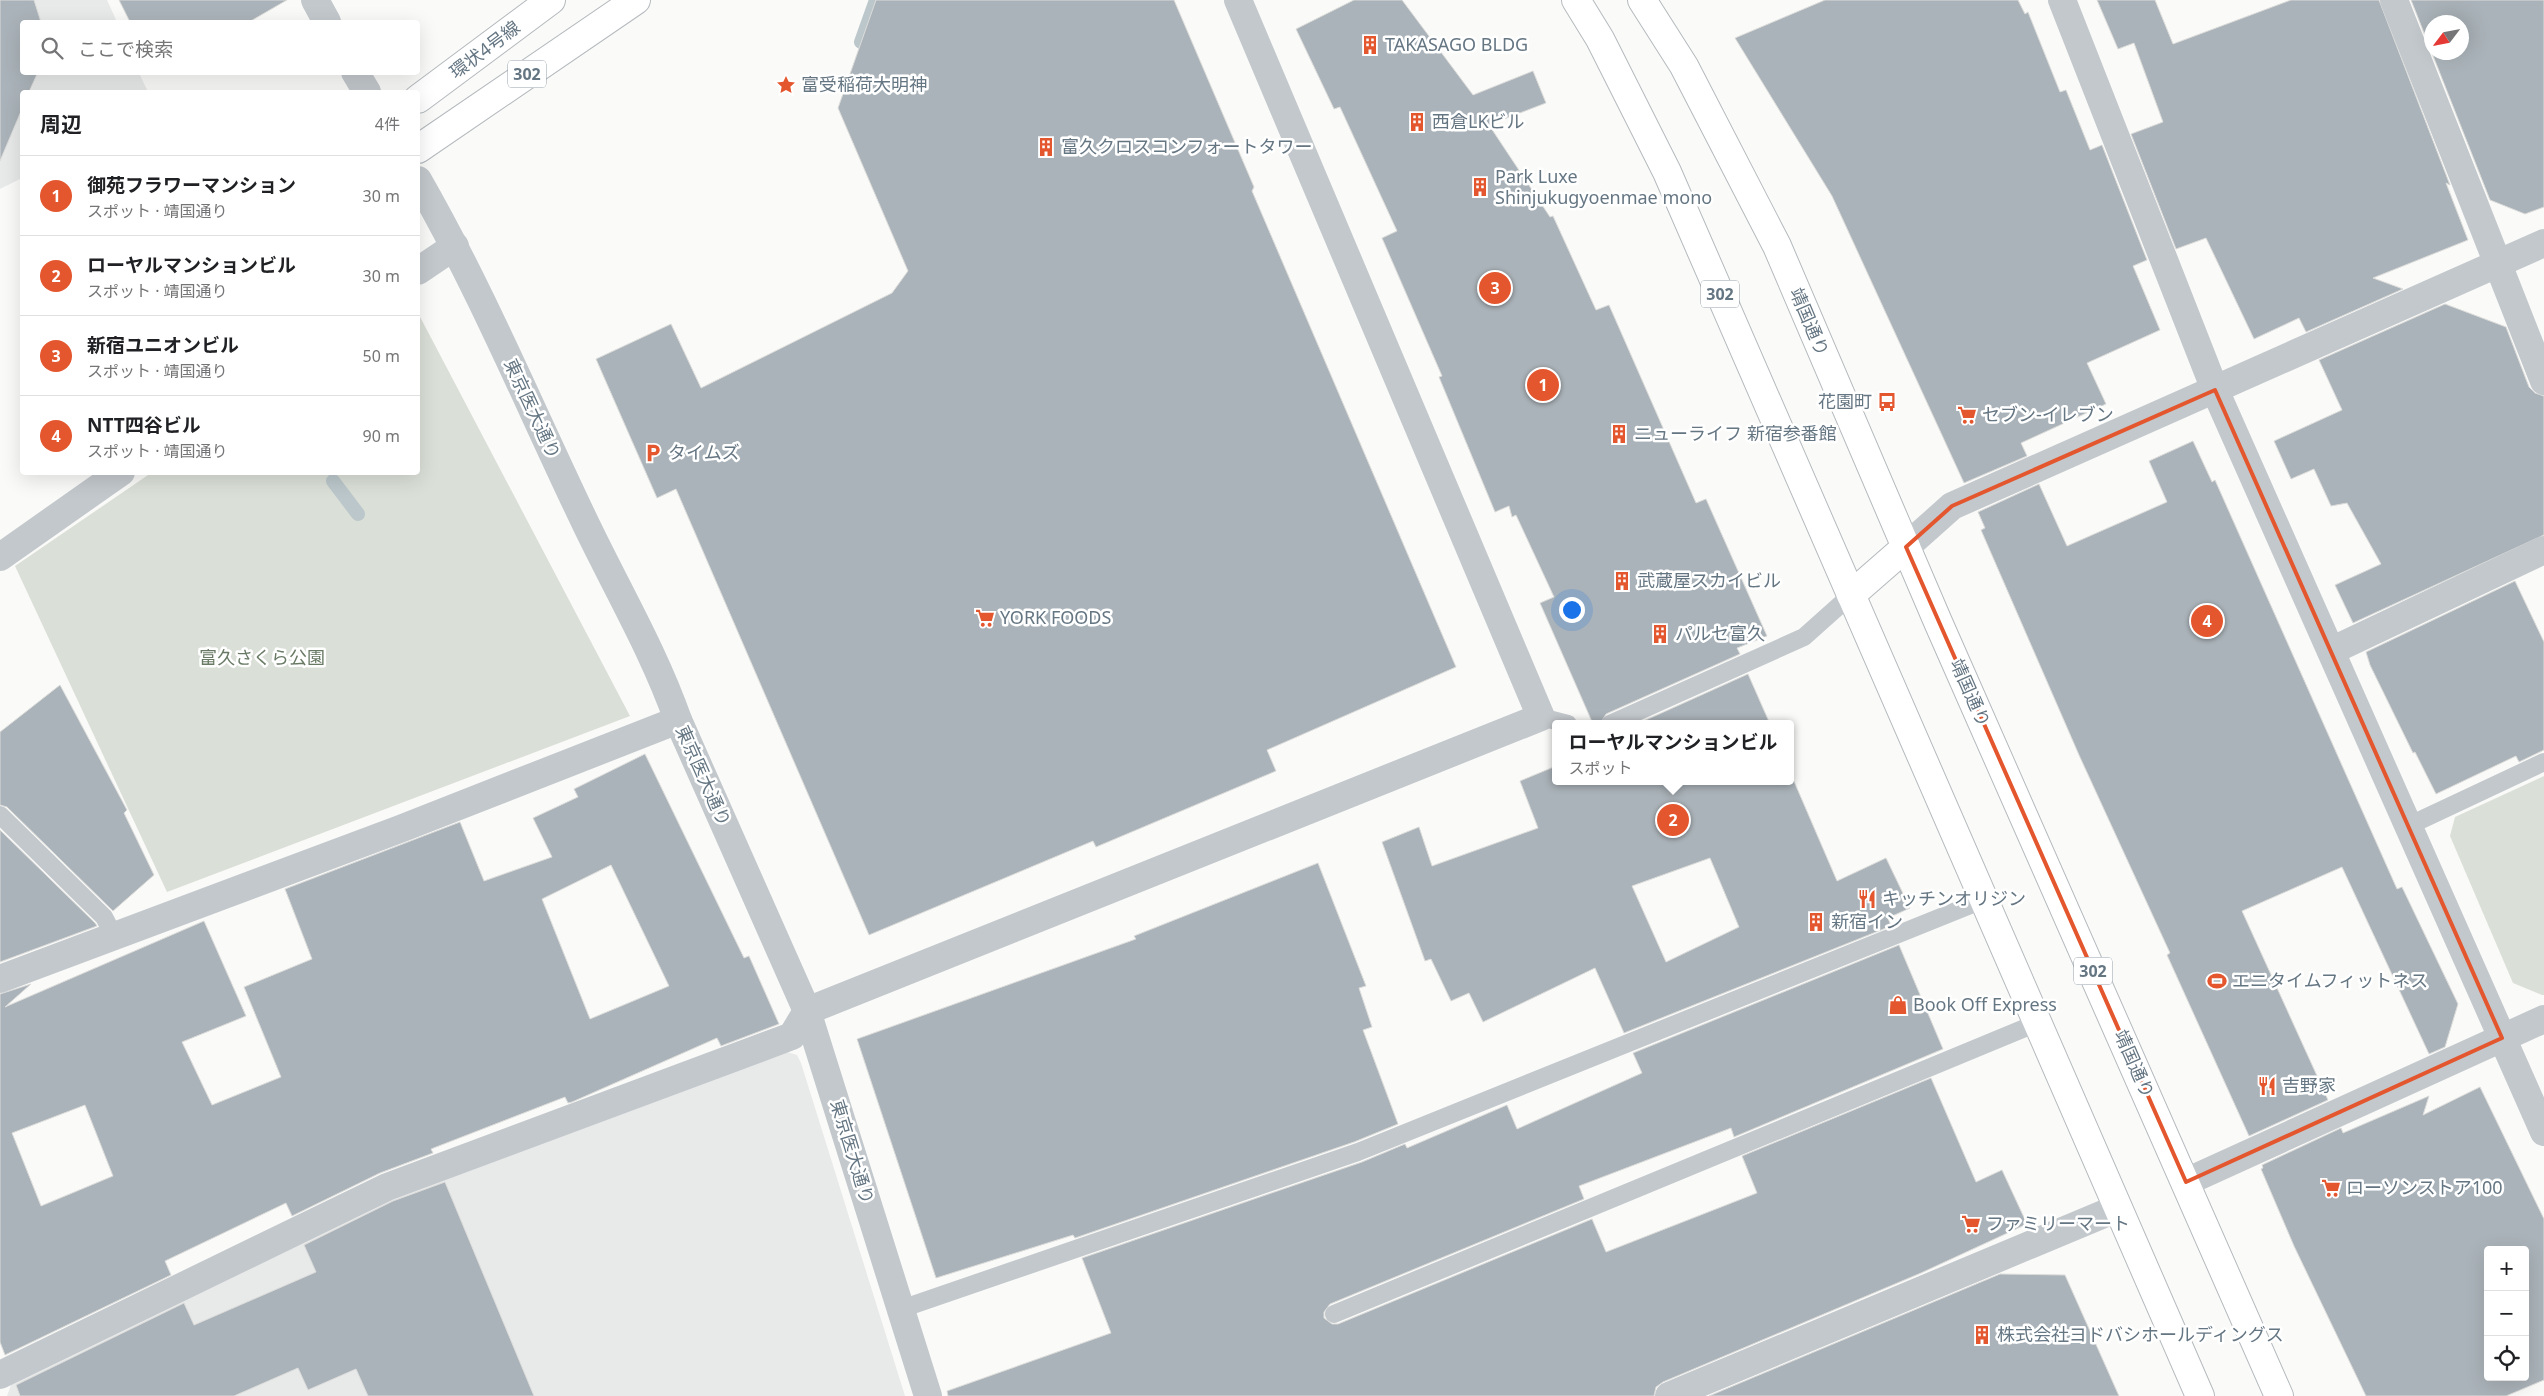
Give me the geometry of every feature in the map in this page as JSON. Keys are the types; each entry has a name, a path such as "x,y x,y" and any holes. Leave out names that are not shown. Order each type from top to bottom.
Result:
{"main road":[{"name":"環状4号線","path":"420,98 551,0"},
{"name":"302","path":"420,148 636,0"},
{"name":"302","path":"1576,0 1600,39 1666,172 2200,1396"},
{"name":"靖国通り","path":"1642,0 1684,66 1777,246 1906,547 2279,1396"},
{"path":"1851,595 1906,547"}],"street":[{"path":"315,0 325,20"},
{"path":"0,1375 387,1187 792,1036 808,1011 1541,716 1238,0"},
{"path":"2062,0 2214,390 2544,1132"},
{"path":"2399,1 2496,264 2544,381"},
{"path":"357,75 366,90"},
{"name":"東京医大通り","path":"420,184 455,246 583,518 663,678 678,720 808,1011 928,1396"},
{"path":"1906,547 1952,506 2544,243"},
{"path":"420,269 455,246"},
{"path":"0,557 117,475"},
{"path":"2330,651 2544,550"},
{"path":"0,978 390,833 678,720"},
{"path":"2186,1182 2544,1018"},
{"path":"1669,1396 2118,1208"}],"lane":[{"path":"1619,720 1804,637 1851,595"},
{"path":"1541,716 1554,720"},
{"path":"2408,826 2544,762"},
{"path":"0,815 104,917 114,936"},
{"path":"901,1309 1358,1152 1983,900"},
{"path":"1334,1314 2037,1023"}],"highlighted area":[{"path":"2215,390 2502,1038 2186,1182 1906,547 1952,506"}],"shaded area":[{"path":"0,0 107,0 116,20 20,20 20,75 140,75 147,90 20,90 20,179 0,189"},
{"path":"787,1052 797,1055 801,1063 905,1396 7,1396 11,1385 303,1233"}],"green space":[{"name":"富久さくら公園","path":"420,317 630,716 167,892 15,566 148,475 420,475"},
{"path":"2544,776 2544,995 2542,995 2513,983 2450,836 2455,817"}],"building":[{"path":"0,0 34,0 40,20 20,20 20,75 37,75 30,90 20,90 20,114 0,161"},
{"path":"119,0 287,0 252,20 129,20"},
{"path":"876,0 1174,0 1254,187 1252,191 1456,667 1267,750 1276,771 1096,847 1093,841 869,935 676,489 657,498 596,359 671,324 701,388 892,293 908,271 838,108"},
{"path":"1354,0 1402,0 1473,95 1533,71 1546,103 1491,124 1491,128 1550,217 1553,216 1596,310 1609,305 1696,503 1706,499 1767,636 1737,648 1740,654 1606,714 1602,720 1591,720 1540,603 1554,597 1516,515 1512,517 1509,506 1495,512 1439,377 1442,376 1382,238 1397,231 1340,107 1334,109 1296,29"},
{"path":"1825,0 2018,0 2025,14 2028,12 2060,92 2066,90 2090,150 2102,145 2147,260 2133,266 2160,330 2087,363 2106,404 2021,443 2027,456 1964,483 1832,196 1735,38"},
{"path":"2097,0 2155,0 2173,44 2291,0 2379,0 2450,185 2446,183 2468,240 2373,278 2403,289 2306,332 2299,318 2254,339 2206,238 2176,249 2131,134 2163,122 2134,43 2118,49"},
{"path":"2411,0 2544,0 2544,207 2525,214 2490,200 2435,60 2469,60 2469,15 2424,15 2424,33"},
{"path":"2445,304 2506,327 2529,387 2535,393 2544,396 2544,535 2353,623 2335,585 2381,564 2347,503 2331,506 2314,469 2291,479 2274,441 2342,410 2319,360"},
{"path":"2193,441 2212,482 2215,480 2397,889 2402,887 2458,1004 2445,1047 2429,1054 2342,867 2242,911 2328,1100 2249,1136 2167,955 2170,953 2079,755 1981,530 1985,528 1978,512 2039,484 2067,546 2167,502 2149,461"},
{"path":"2515,581 2544,642 2544,750 2519,762 2516,756 2436,794 2415,752 2413,753 2370,665 2366,652"},
{"path":"1748,674 1768,720 1646,720"},
{"path":"60,685 127,810 124,813 154,875 113,911 7,807 0,805 0,732"},
{"path":"645,754 744,958 749,956 779,1024 721,1046 717,1038 572,1102 568,1103 565,1097 431,1149 433,1153 380,1173 292,1216 286,1203 165,1261 171,1275 5,1355 0,1342 0,994 31,984 5,1007 204,921 246,1016 182,1042 212,1105 281,1077 244,987 312,959 285,889 460,822 484,881 552,857 533,818 578,797 574,789","holes":["611,865 669,986 590,1019 542,899","85,1105 113,1176 41,1206 12,1133"]},
{"path":"1552,768 1552,785 1794,785 1794,781 1837,881 1886,858 1910,908 1888,918 1891,926 1624,1033 1595,968 1483,1022 1469,993 1451,1001 1431,959 1425,961 1382,842 1419,827 1432,866 1538,828 1520,781","holes":["1710,858 1739,927 1666,962 1632,886"]},
{"path":"0,830 95,923 97,926 0,962"},
{"path":"1318,863 1366,986 1359,988 1372,1027 1363,1030 1398,1124 1354,1142 1075,1238 1073,1235 936,1278 857,1039 1136,939 1134,936"},
{"path":"1899,945 1943,1049 1734,1137 1731,1128 1579,1186 1584,1199 1330,1304 1324,1312 1324,1318 1332,1324 1338,1324 1592,1219 1606,1252 1757,1193 1742,1156 1931,1078 1976,1182 2002,1170 2027,1224 1921,1273 1663,1382 1656,1387 1654,1396 948,1396 947,1391 1111,1333 1082,1258 1362,1162 1405,1144 1407,1148 1507,1105 1517,1129 1642,1073 1633,1053"},
{"path":"2480,1087 2544,1219 2544,1380 2506,1396 2366,1396 2294,1246 2261,1169 2263,1168 2262,1165 2341,1128 2343,1133 2429,1096 2423,1115"},
{"path":"445,1182 534,1396 368,1396 356,1369 308,1390 298,1368 234,1396 20,1396 16,1385 184,1303 194,1325 316,1272 304,1245 393,1201"},
{"name":"株式会社ヨドバシホールディングス","path":"2000,1274 2065,1275 2119,1396 1709,1396"}],"waterway":[{"path":"861,42 876,0"},
{"path":"333,481 358,514"}],"place":[{"name":"TAKASAGO BLDG","path":"1370,45"},
{"name":"富受稲荷大明神","path":"786,85"},
{"name":"西倉LKビル","path":"1417,122"},
{"name":"富久クロスコンフォートタワー","path":"1046,147"},
{"name":"Park Luxe Shinjukugyoenmae mono","path":"1480,187"},
{"name":"新宿ユニオンビル","path":"1495,288"},
{"name":"御苑フラワーマンション","path":"1543,385"},
{"name":"花園町","path":"1887,402"},
{"name":"セブン-イレブン","path":"1967,415"},
{"name":"ニューライフ 新宿参番館","path":"1619,434"},
{"name":"タイムズ","path":"653,453"},
{"name":"武蔵屋スカイビル","path":"1622,581"},
{"name":"YORK FOODS","path":"985,618"},
{"name":"NTT四谷ビル","path":"2207,621"},
{"name":"パルセ富久","path":"1660,634"},
{"name":"ローヤルマンションビル","path":"1673,820"},
{"name":"キッチンオリジン","path":"1867,899"},
{"name":"新宿イン","path":"1816,922"},
{"name":"エニタイムフィットネス","path":"2217,981"},
{"name":"Book Off Express","path":"1898,1005"},
{"name":"吉野家","path":"2267,1086"},
{"name":"ローソンストア100","path":"2331,1188"},
{"name":"ファミリーマート","path":"1971,1224"},
{"name":"株式会社ヨドバシホールディングス","path":"1982,1335"}]}
